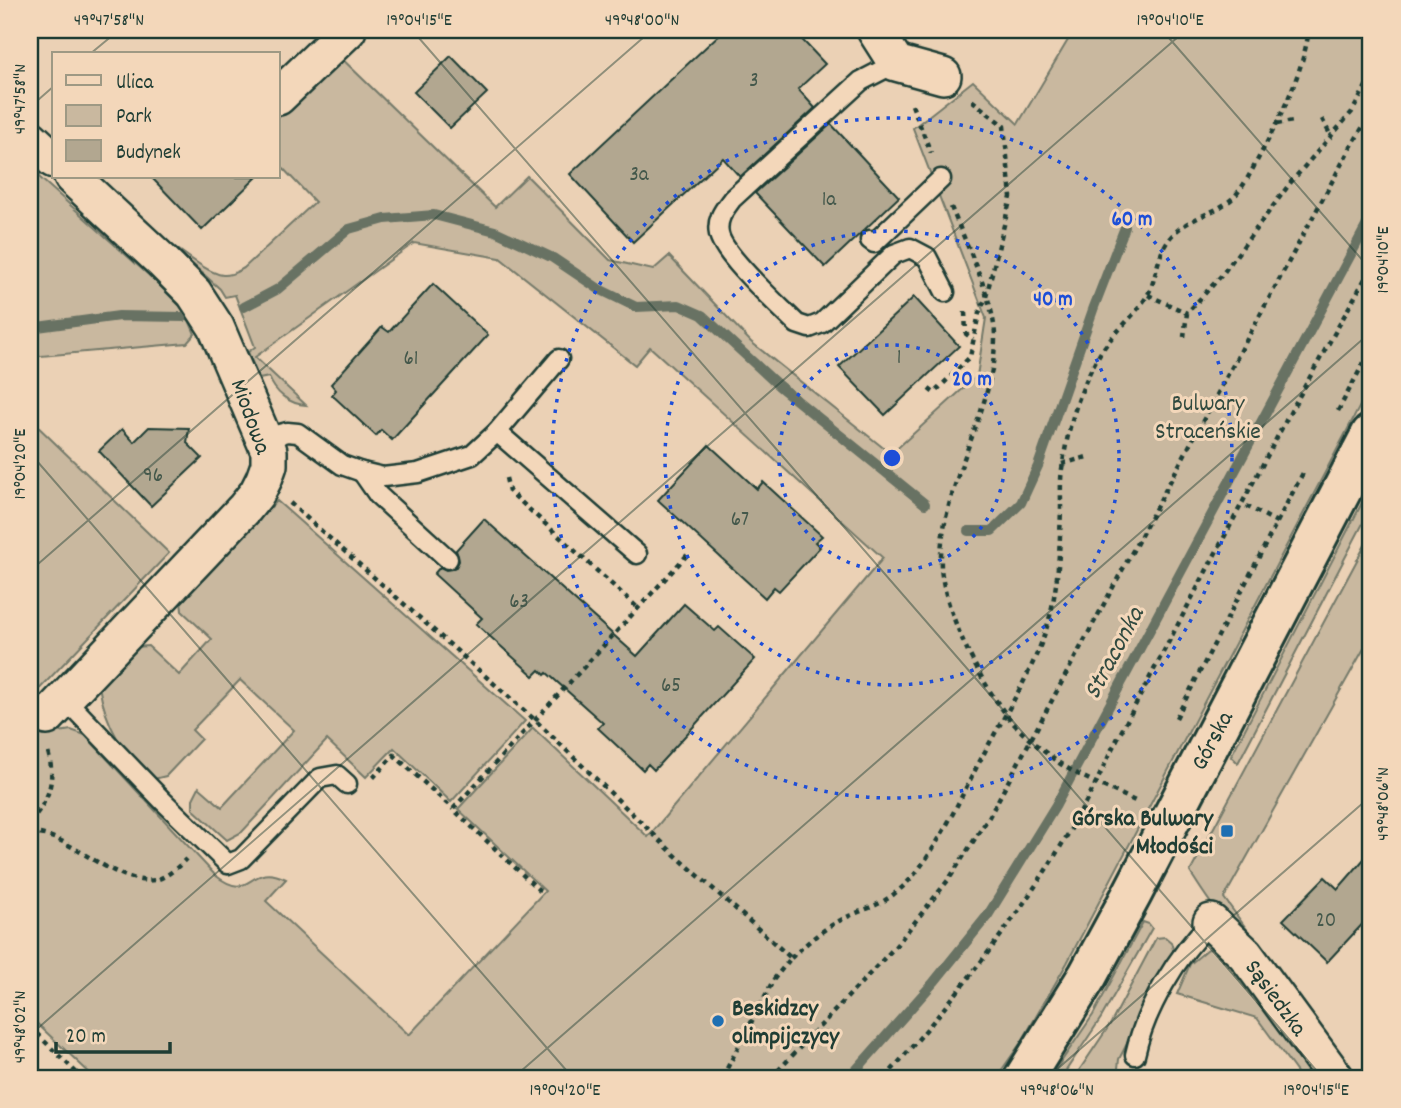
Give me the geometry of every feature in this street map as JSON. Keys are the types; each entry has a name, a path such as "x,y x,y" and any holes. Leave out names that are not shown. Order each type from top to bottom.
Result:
{"street":[{"path":"280,95 348,30"},
{"path":"875,30 896,64 943,76"},
{"path":"30,138 52,158"},
{"name":"Miodowa","path":"56,708 245,508 257,493 269,465 265,438 205,307 162,261 73,178"},
{"name":"Górska","path":"1024,1078 1088,975 1132,894 1371,434"},
{"name":"Sąsiedzka","path":"1211,922 1245,954 1336,1078"}],"lane":[{"path":"896,64 860,81 732,199 719,217 719,233 726,249 745,270 797,324 808,328 822,323 894,254 910,248 927,257 945,292"},
{"path":"870,240 874,243 941,179"},
{"path":"265,438 287,432 298,433 342,465 362,472 383,477 418,473 472,455 497,432 559,359"},
{"path":"497,432 637,554"},
{"path":"362,472 378,495 448,559"},
{"path":"56,708 228,864 240,859 320,778 337,775 347,784"},
{"path":"1135,1055 1139,1035 1174,965 1192,940 1211,922"}],"path":[{"path":"722,1078 774,979 790,958 813,937 840,920 894,895 925,861 1034,659 1051,609 1060,532 1062,464 1082,394 1100,353 1148,295 1157,263 1168,241 1178,229 1233,198 1243,186 1276,124 1298,74 1309,30"},
{"path":"896,64 986,297 995,334 994,363 989,388 952,495 944,532 941,568 950,608 957,628 990,691 1005,713 1031,741 1058,762 1135,802"},
{"path":"929,389 934,393 970,357 979,313 986,297 1011,197 1004,126 943,76"},
{"path":"1184,337 1187,313 1221,276 1291,182 1352,112 1371,77"},
{"path":"771,1078 895,947 949,879 989,817 1371,113"},
{"path":"1322,119 1331,136"},
{"path":"1276,124 1293,121"},
{"path":"885,1078 936,1019 1065,840 1292,409 1371,268"},
{"path":"1148,295 1187,313"},
{"path":"497,432 509,491 638,608"},
{"path":"1062,464 1087,457"},
{"path":"264,479 535,720 674,854 790,958"},
{"path":"1171,728 1277,522 1242,504"},
{"path":"453,808 688,554"},
{"path":"30,822 48,798 50,759 43,735 56,708"},
{"path":"367,784 394,755 540,891"},
{"path":"1134,810 1141,789"},
{"path":"30,832 60,840 102,865 137,878 152,880 163,877 177,867 204,841"},
{"path":"30,1027 82,1078"}],"green space":[{"name":"Bulwary Straceńskie","path":"1074,30 1371,30 1371,385 1067,963 1022,1041 996,1078 95,1078 30,1017 30,711 53,733 71,730 85,735 215,875 227,883 237,886 264,875 286,879 266,901 409,1035 545,891 458,809 533,728 648,837 883,558 650,347 635,365 500,258 414,243 255,357 306,405 283,397 269,377 259,379 248,352 255,347 235,295 225,297 220,289 169,243 210,270 223,275 232,274 244,268 315,202 280,165 280,107 336,53 495,207 527,176 610,260 653,270 669,256 751,342 891,454 977,376 986,318 913,128 973,81 1018,124"},
{"path":"30,169 173,297 186,313 195,334 187,343 30,357"},
{"path":"30,419 169,553 30,699"},
{"path":"1371,491 1371,508 1238,763 1231,756 1364,499"},
{"path":"277,501 525,721 451,802 394,748 366,777 327,740 242,832 227,840 193,809 193,799 199,787 222,807 294,730 240,680 192,730 201,739 166,776 154,779 133,760 117,738 106,713 99,686 136,647 148,646 179,675 212,639 182,611 181,600"},
{"path":"1371,534 1371,636 1224,898 1257,943 1227,923 1190,872"},
{"path":"1143,922 1152,928 1101,1018 1061,1078 1050,1078 1093,1015"},
{"path":"1165,937 1171,942 1174,953 1119,1059 1117,1078 1074,1078 1111,1023 1156,938"},
{"path":"1208,949 1225,952 1324,1078 1301,1078 1257,1018 1177,994 1190,964"}],"building":[{"path":"724,30 793,30 825,64 798,89 815,108 740,177 723,158 633,242 570,174"},
{"path":"451,56 487,93 450,128 414,92"},
{"path":"831,124 899,197 825,267 755,193"},
{"path":"152,178 256,178 202,230"},
{"path":"433,284 488,335 392,440 381,430 376,436 332,395 336,390 331,384 382,327 389,332"},
{"path":"914,297 959,346 885,415 839,367"},
{"path":"149,427 189,428 187,443 202,458 151,506 99,451 122,429 134,442"},
{"path":"709,445 757,489 763,482 822,536 815,542 820,547 779,591 774,587 765,598 658,500"},
{"path":"484,519 637,656 684,604 715,631 719,627 755,659 654,770 648,764 643,770 598,728 603,723 547,673 545,675 540,670 534,676 476,624 482,618 434,574 440,567 446,570 456,567 459,561 456,550"},
{"path":"1371,851 1371,915 1327,962 1283,920 1325,877 1338,889"}],"waterway":[{"path":"244,307 278,289 349,229 385,219 434,215 495,231 553,258 599,289 636,307 679,305 702,315 779,386 925,504"},
{"name":"Straconka","path":"849,1078 934,982 988,915 1056,805 1371,217"},
{"path":"969,531 992,531 1021,503 1038,466 1125,227"},
{"path":"30,328 119,316 184,317"}],"place":[{"name":"Górska Bulwary Młodości","path":"1227,831"},
{"name":"Beskidzcy olimpijczycy","path":"718,1021"}]}
